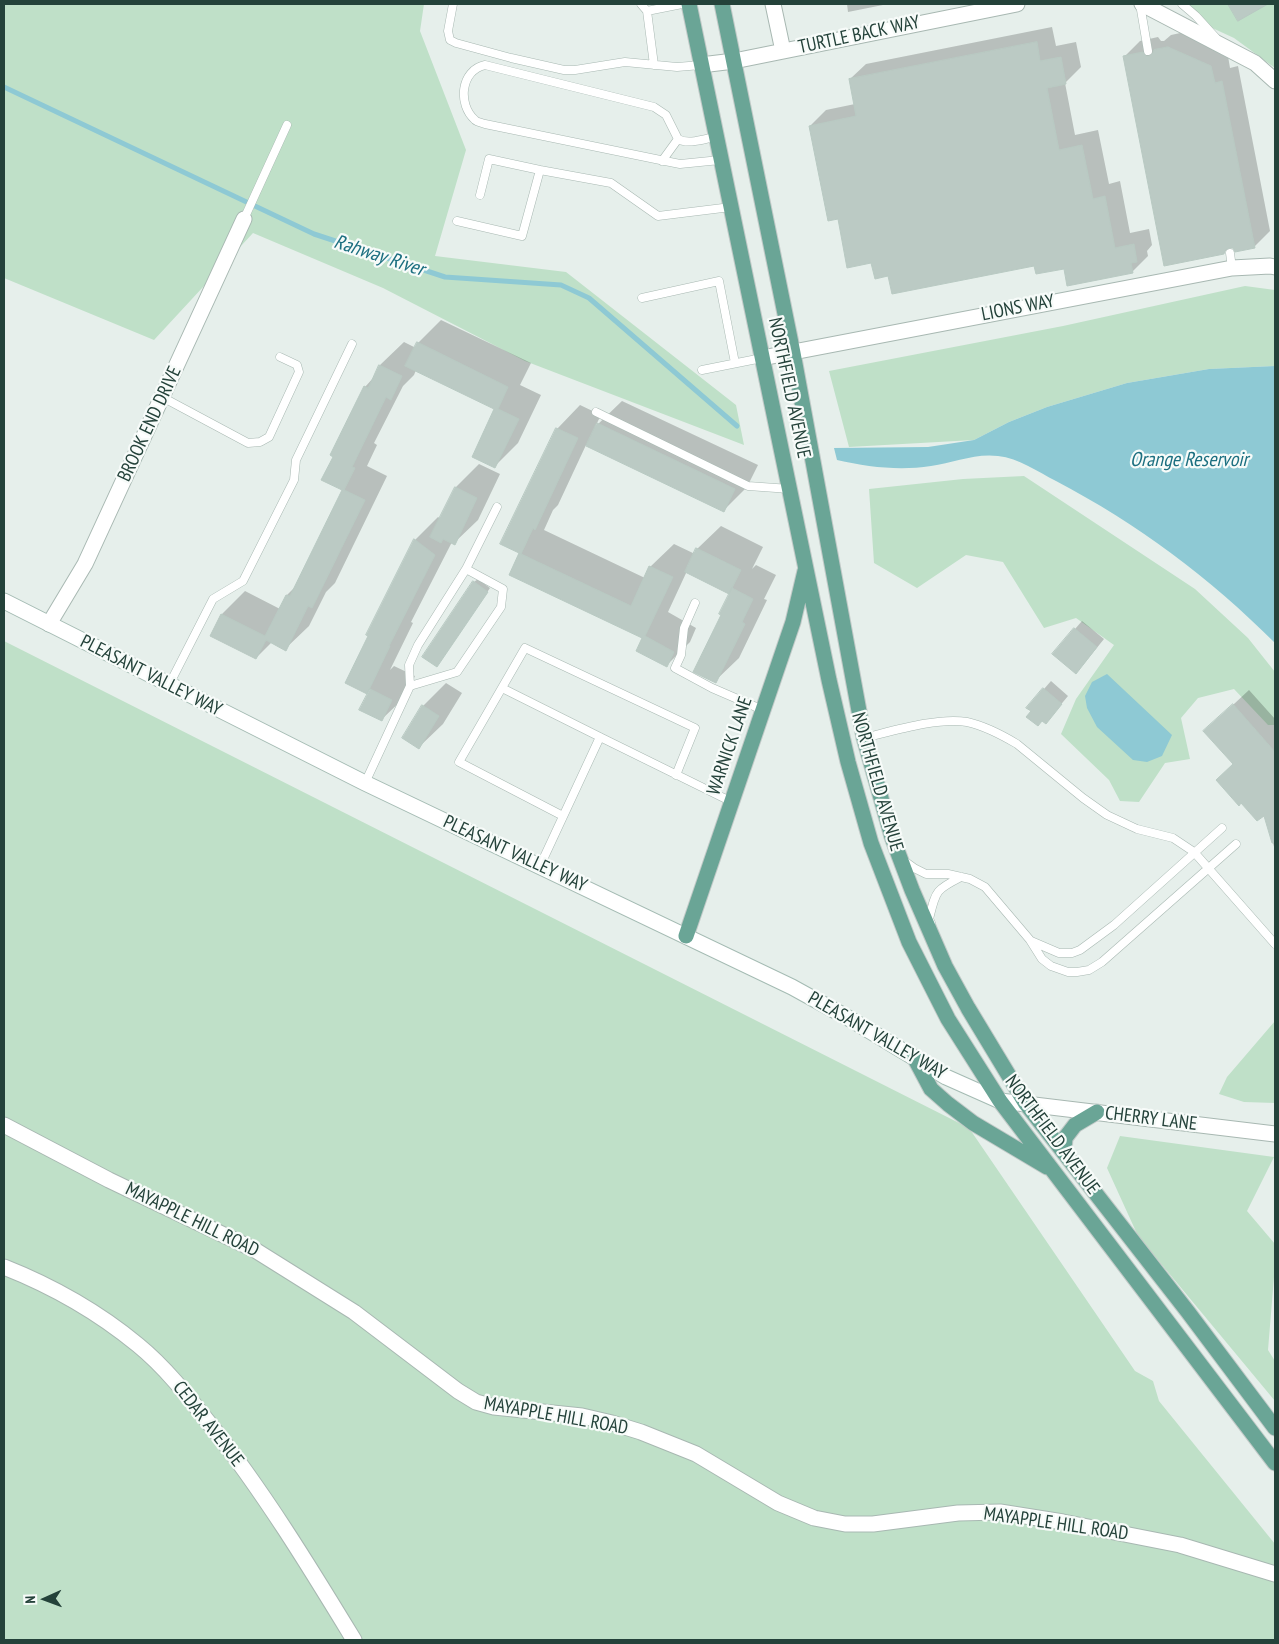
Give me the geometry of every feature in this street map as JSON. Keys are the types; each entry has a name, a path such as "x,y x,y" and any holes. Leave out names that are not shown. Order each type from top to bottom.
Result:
{"main road":[{"name":"NORTHFIELD AVENUE","path":"689,4 720,160 848,762 871,843 890,895 909,942 948,1019 1000,1101 1275,1463"},
{"name":"NORTHFIELD AVENUE","path":"722,4 793,352 864,738 899,857 946,966 968,1008 1026,1104 1275,1428"},
{"name":"WARNICK LANE","path":"686,936 793,622 806,567"},
{"path":"817,617 840,612"},
{"path":"914,1057 932,1089 948,1104 973,1123 1054,1172"},
{"path":"1064,1152 1065,1138 1076,1125 1097,1112"}],"street":[{"path":"773,4 783,51"},
{"name":"TURTLE BACK WAY","path":"701,65 734,61 1017,4"},
{"path":"1141,4 1255,63 1275,80"},
{"name":"BROOK END DRIVE","path":"49,624 85,564 244,220"},
{"name":"LIONS WAY","path":"762,358 1231,260 1275,267"},
{"name":"PLEASANT VALLEY WAY","path":"4,601 365,783 792,987 946,1077 1000,1101 1026,1104"},
{"name":"CHERRY LANE","path":"1026,1104 1275,1134"},
{"name":"MAYAPPLE HILL ROAD","path":"4,1125 109,1180 255,1250 354,1312 458,1391 476,1402 514,1410 582,1416 640,1432 696,1454 778,1503 814,1518 845,1524 873,1524 958,1513 1000,1512 1180,1545 1275,1574"},
{"name":"CEDAR AVENUE","path":"4,1267 86,1307 139,1345 180,1386 240,1464 314,1574 354,1640"}],"lane":[{"path":"453,4 448,27 449,37 456,43 510,58 564,70 625,62 677,67 701,65"},
{"path":"641,4 647,12 654,64"},
{"path":"647,12 682,4"},
{"path":"1141,4 1148,51"},
{"path":"1182,4 1223,45"},
{"path":"716,137 688,142 681,141 678,139 666,115 654,108 485,65 476,68 466,80 464,98 467,109 476,122 680,164 720,160"},
{"path":"244,220 287,125"},
{"path":"662,161 678,139"},
{"path":"480,196 489,159 611,183 658,216 730,207"},
{"path":"457,221 522,236 540,170"},
{"path":"642,298 719,281 735,363"},
{"path":"169,685 213,599 242,581 294,480 296,460 352,344"},
{"path":"162,397 248,443 260,442 269,437 299,372 297,365 280,357"},
{"path":"702,370 762,358"},
{"path":"596,412 748,486 790,488"},
{"path":"365,783 410,686 409,665 418,645 466,569 497,507"},
{"path":"410,686 457,672 501,607 503,589 466,569"},
{"path":"695,603 684,628 681,655 675,668 712,688 763,710"},
{"path":"563,816 459,762 525,648 695,728 676,774"},
{"path":"502,688 732,802"},
{"path":"864,738 914,726 954,722 966,722 999,734 1017,744 1083,798 1107,815 1137,829 1173,838 1194,852 1275,944"},
{"path":"540,866 600,737"},
{"path":"1030,940 1059,953 1072,953 1080,950 1114,924 1222,828"},
{"path":"899,857 926,874 948,874 979,883 986,887 1030,940 1042,959 1051,966 1068,972 1077,972 1089,970 1102,962 1236,844"},
{"path":"946,966 929,919 934,896 941,888 961,877"}],"green space":[{"path":"4,4 424,4 420,31 466,150 435,256 566,272 736,405 744,445 525,361 383,288 253,233 154,340 4,278"},
{"path":"1176,4 1275,4 1275,68 1234,38 1195,20"},
{"path":"1245,286 1275,290 1275,366 1209,369 1127,383 1047,407 1009,422 974,440 849,447 829,371 1063,326"},
{"path":"1024,476 1195,589 1248,638 1275,672 1275,725 1268,725 1234,689 1198,698 1181,718 1190,759 1165,763 1139,802 1120,801 1109,780 1061,734 1076,699 1114,645 1076,618 1044,628 1003,562 966,555 917,588 874,563 869,489 963,479"},
{"path":"4,641 969,1128 1135,1371 1153,1381 1159,1401 1275,1544 1275,1640 4,1640"},
{"path":"1275,1021 1275,1103 1244,1102 1219,1094 1227,1077"},
{"path":"1120,1136 1274,1157 1247,1211 1275,1244 1268,1350 1275,1361 1275,1401 1138,1236 1107,1168"}],"water":[{"name":"Orange Reservoir","path":"1275,366 1275,643 1225,596 1144,534 1116,515 1021,462 1006,457 989,455 939,465 884,468 837,460 834,448 928,447 974,440 1009,422 1047,407 1127,383 1209,369"},
{"path":"1107,674 1172,735 1162,756 1147,762 1133,760 1097,727 1087,708 1085,696 1092,682"}],"building":[{"path":"1228,4 1268,4 1238,21"},
{"path":"1037,42 1040,61 1061,57 1066,84 1047,88 1059,150 1082,145 1093,199 1105,196 1115,248 1134,244 1137,262 1131,263 1133,273 1067,286 1064,269 1036,274 1034,266 892,294 888,276 875,279 871,263 847,268 838,219 828,221 809,126 856,116 849,79"},
{"path":"1168,47 1211,66 1215,83 1222,81 1255,248 1235,252 1233,248 1229,248 1225,250 1224,254 1164,266 1123,56 1143,52 1146,56 1149,56 1154,50"},
{"path":"417,342 508,387 498,409 519,419 495,468 472,457 494,409 405,366"},
{"path":"379,365 402,376 391,400 386,397 352,467 355,468 344,490 365,500 312,608 308,606 286,651 266,640 256,659 210,636 221,614 265,636 286,595 290,596 342,490 321,480 333,457 330,455 364,386 368,388"},
{"path":"597,423 735,489 724,512 586,446"},
{"path":"556,428 578,438 535,530 533,528 521,554 631,606 649,566 673,577 645,636 674,652 667,667 636,651 642,638 509,575 519,553 500,544"},
{"path":"455,487 477,498 455,545 443,539 441,543 430,537"},
{"path":"414,539 435,555 367,694 345,683 368,636 366,635"},
{"path":"696,548 741,570 729,594 685,572"},
{"path":"473,581 488,592 437,667 422,657"},
{"path":"732,588 753,599 742,622 745,624 716,683 693,672"},
{"path":"1074,628 1097,647 1076,674 1052,654"},
{"path":"1043,688 1062,704 1046,724 1042,721 1038,726 1026,717 1031,711 1026,708"},
{"path":"370,689 392,700 382,721 359,710"},
{"path":"1233,704 1275,752 1275,843 1272,843 1264,816 1257,821 1241,803 1239,806 1216,780 1233,764 1203,731"},
{"path":"422,705 439,716 419,749 402,738"}],"waterway":[{"name":"Rahway River","path":"4,87 314,234 445,277 561,285 589,298 737,426"}]}
